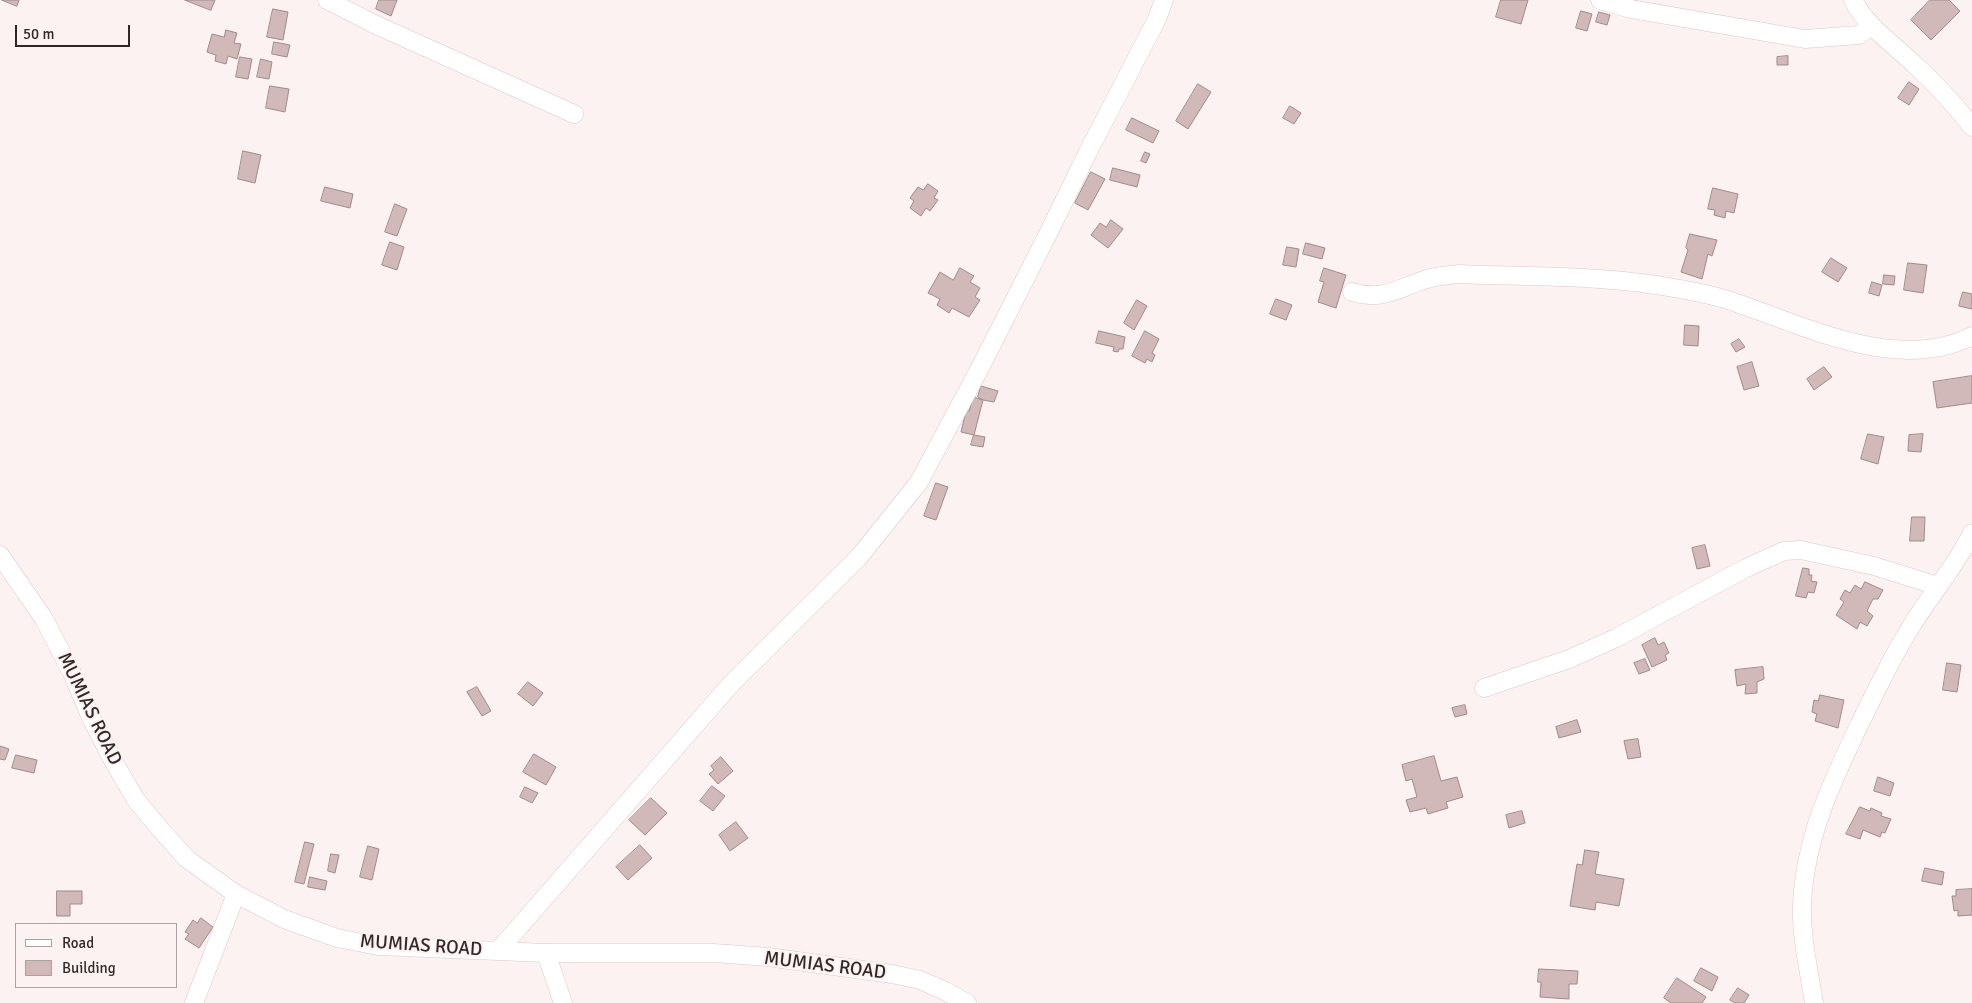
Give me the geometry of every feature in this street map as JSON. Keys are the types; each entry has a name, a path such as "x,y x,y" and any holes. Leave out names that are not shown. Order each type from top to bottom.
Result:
{"street":[{"path":"326,0 374,24 574,114"},
{"path":"498,951 731,684 860,558 919,482 1027,276 1088,152 1157,19 1164,0"},
{"path":"1600,0 1631,8 1805,39 1858,35 1872,26"},
{"path":"1854,0 1872,26 1885,40 1915,64 1958,109 1972,127"},
{"path":"1352,292 1366,296 1378,296 1425,280 1459,274 1618,281 1655,285 1729,301 1822,334 1881,348 1898,350 1944,347 1972,336"},
{"path":"1814,1003 1802,920 1803,895 1815,827 1820,811 1839,766 1895,653 1956,561 1972,533"},
{"path":"1484,688 1569,659 1616,638 1746,568 1784,551 1801,550 1874,566 1938,586"},
{"name":"MUMIAS ROAD","path":"0,555 44,619 72,673 92,720 136,800 187,858 236,894 284,919 337,938 378,946 546,953 714,953 768,958 892,974 920,980 967,1003"},
{"path":"194,1003 236,894"},
{"path":"546,953 563,1003"}],"building":[{"path":"2,0 19,0 17,6"},
{"path":"185,0 215,0 211,10"},
{"path":"379,0 397,0 391,16 376,9"},
{"path":"1501,0 1528,0 1521,24 1496,17"},
{"path":"1930,0 1949,0 1960,11 1931,40 1911,20"},
{"path":"273,9 288,12 283,40 267,37"},
{"path":"1581,11 1592,14 1587,31 1576,28"},
{"path":"1599,12 1610,15 1607,25 1596,22"},
{"path":"226,30 237,33 234,43 241,44 237,59 228,56 226,64 215,61 216,55 207,52 212,34 224,37"},
{"path":"274,42 290,45 287,57 272,54"},
{"path":"1788,56 1788,65 1777,65 1777,57"},
{"path":"240,57 252,59 248,79 236,77"},
{"path":"261,59 272,62 269,79 257,77"},
{"path":"1909,82 1919,89 1909,105 1898,98"},
{"path":"1198,84 1211,92 1188,129 1176,121"},
{"path":"270,86 289,89 285,112 266,108"},
{"path":"1290,106 1301,113 1294,124 1283,118"},
{"path":"1132,118 1159,131 1153,143 1126,130"},
{"path":"243,151 261,155 255,183 238,179"},
{"path":"1145,152 1150,154 1146,163 1141,161"},
{"path":"1113,168 1140,175 1137,187 1110,180"},
{"path":"1091,172 1105,179 1088,210 1075,203"},
{"path":"928,184 938,191 934,198 938,200 930,211 926,208 921,216 910,208 914,201 910,198 918,187 923,190"},
{"path":"325,187 353,194 350,208 321,201"},
{"path":"1713,188 1738,194 1734,213 1726,211 1725,218 1714,215 1715,210 1708,209"},
{"path":"395,204 407,209 397,236 385,232"},
{"path":"1111,220 1123,229 1108,248 1091,235 1100,223 1106,227"},
{"path":"1690,234 1717,240 1712,256 1708,254 1702,279 1681,272 1688,250 1686,248"},
{"path":"390,242 404,247 397,270 382,265"},
{"path":"1306,243 1325,248 1322,259 1303,254"},
{"path":"1287,247 1299,249 1296,267 1283,265"},
{"path":"1831,258 1847,268 1838,282 1822,272"},
{"path":"1908,263 1927,265 1923,293 1904,290"},
{"path":"960,268 974,276 970,282 980,288 975,297 980,300 969,317 952,308 949,313 937,305 940,299 928,293 940,272 953,280"},
{"path":"1324,268 1346,275 1336,308 1318,302 1324,282 1320,281"},
{"path":"1884,275 1895,276 1894,285 1883,284"},
{"path":"1872,282 1882,285 1879,296 1869,293"},
{"path":"1963,292 1972,294 1972,309 1959,306"},
{"path":"1276,299 1292,305 1286,320 1270,314"},
{"path":"1137,300 1147,306 1134,330 1124,323"},
{"path":"1685,325 1699,326 1698,346 1684,345"},
{"path":"1099,331 1125,337 1123,349 1119,349 1118,352 1113,351 1114,347 1096,343"},
{"path":"1145,331 1159,339 1152,353 1155,355 1152,362 1147,359 1145,363 1132,356"},
{"path":"1739,339 1745,347 1736,352 1731,344"},
{"path":"1752,362 1759,386 1744,390 1737,367"},
{"path":"1824,367 1832,377 1814,390 1807,379"},
{"path":"1972,376 1972,403 1937,408 1933,382"},
{"path":"981,386 998,391 994,402 978,397"},
{"path":"973,397 983,400 974,435 961,432 966,411 969,411"},
{"path":"1868,434 1884,437 1878,464 1861,459"},
{"path":"1923,434 1921,452 1908,451 1909,435"},
{"path":"974,435 985,437 983,447 971,445"},
{"path":"936,483 948,487 936,520 924,516"},
{"path":"1912,517 1925,517 1924,541 1910,541"},
{"path":"1705,545 1710,566 1697,569 1692,548"},
{"path":"1803,568 1809,569 1809,575 1812,575 1811,581 1817,582 1814,593 1808,592 1806,598 1796,596"},
{"path":"1865,582 1883,590 1878,599 1873,599 1867,611 1873,616 1867,626 1860,622 1857,629 1836,615 1844,602 1840,599 1845,590 1850,593 1855,585 1861,589"},
{"path":"1655,638 1658,645 1664,642 1669,653 1665,655 1667,660 1652,667 1642,645"},
{"path":"1645,659 1650,670 1639,674 1634,663"},
{"path":"1947,663 1961,665 1957,692 1943,690"},
{"path":"1763,667 1764,679 1757,682 1757,693 1745,694 1746,684 1737,686 1735,670"},
{"path":"528,682 543,693 533,706 518,694"},
{"path":"477,687 491,711 482,716 467,692"},
{"path":"1820,695 1844,700 1838,728 1815,721 1817,714 1812,712 1814,700 1818,701"},
{"path":"1465,705 1467,714 1455,717 1452,708"},
{"path":"1577,720 1581,732 1559,738 1556,727"},
{"path":"1638,739 1641,757 1628,759 1624,741"},
{"path":"0,746 9,749 5,760 0,759"},
{"path":"534,754 556,767 546,785 523,772"},
{"path":"16,755 37,760 34,773 12,768"},
{"path":"1434,756 1441,781 1457,777 1463,797 1446,802 1448,808 1428,814 1426,808 1410,812 1406,800 1417,797 1412,779 1406,781 1402,765"},
{"path":"721,757 733,771 718,784 709,774 714,770 711,766"},
{"path":"1878,777 1894,783 1890,796 1874,791"},
{"path":"712,786 725,796 713,811 700,801"},
{"path":"525,787 538,793 532,803 520,797"},
{"path":"651,798 667,813 645,835 629,820"},
{"path":"1860,807 1870,811 1871,808 1882,813 1881,816 1891,819 1885,833 1882,832 1880,837 1863,830 1860,839 1846,834"},
{"path":"1522,811 1525,823 1509,828 1506,815"},
{"path":"736,822 748,838 730,851 719,835"},
{"path":"305,842 314,844 304,884 295,882"},
{"path":"640,845 652,858 628,880 616,867"},
{"path":"368,846 379,849 372,880 360,877"},
{"path":"1585,850 1599,852 1595,874 1624,879 1619,906 1596,902 1595,910 1570,906 1577,864 1582,865"},
{"path":"331,854 339,855 335,873 328,871"},
{"path":"1925,868 1944,872 1942,885 1922,881"},
{"path":"310,877 327,881 325,890 308,887"},
{"path":"1972,889 1972,915 1958,916 1958,910 1954,911 1952,896 1956,896 1956,890"},
{"path":"57,891 82,891 82,904 70,904 70,916 57,916"},
{"path":"201,918 213,927 199,948 185,939 189,934 185,932 193,920 197,923"},
{"path":"1701,968 1718,977 1712,991 1694,981"},
{"path":"1539,969 1578,971 1577,984 1569,984 1569,999 1540,997 1541,982 1538,982"},
{"path":"1677,978 1706,997 1702,1003 1671,1003 1664,998"},
{"path":"1738,988 1749,995 1744,1003 1735,1003 1730,1000"}]}
